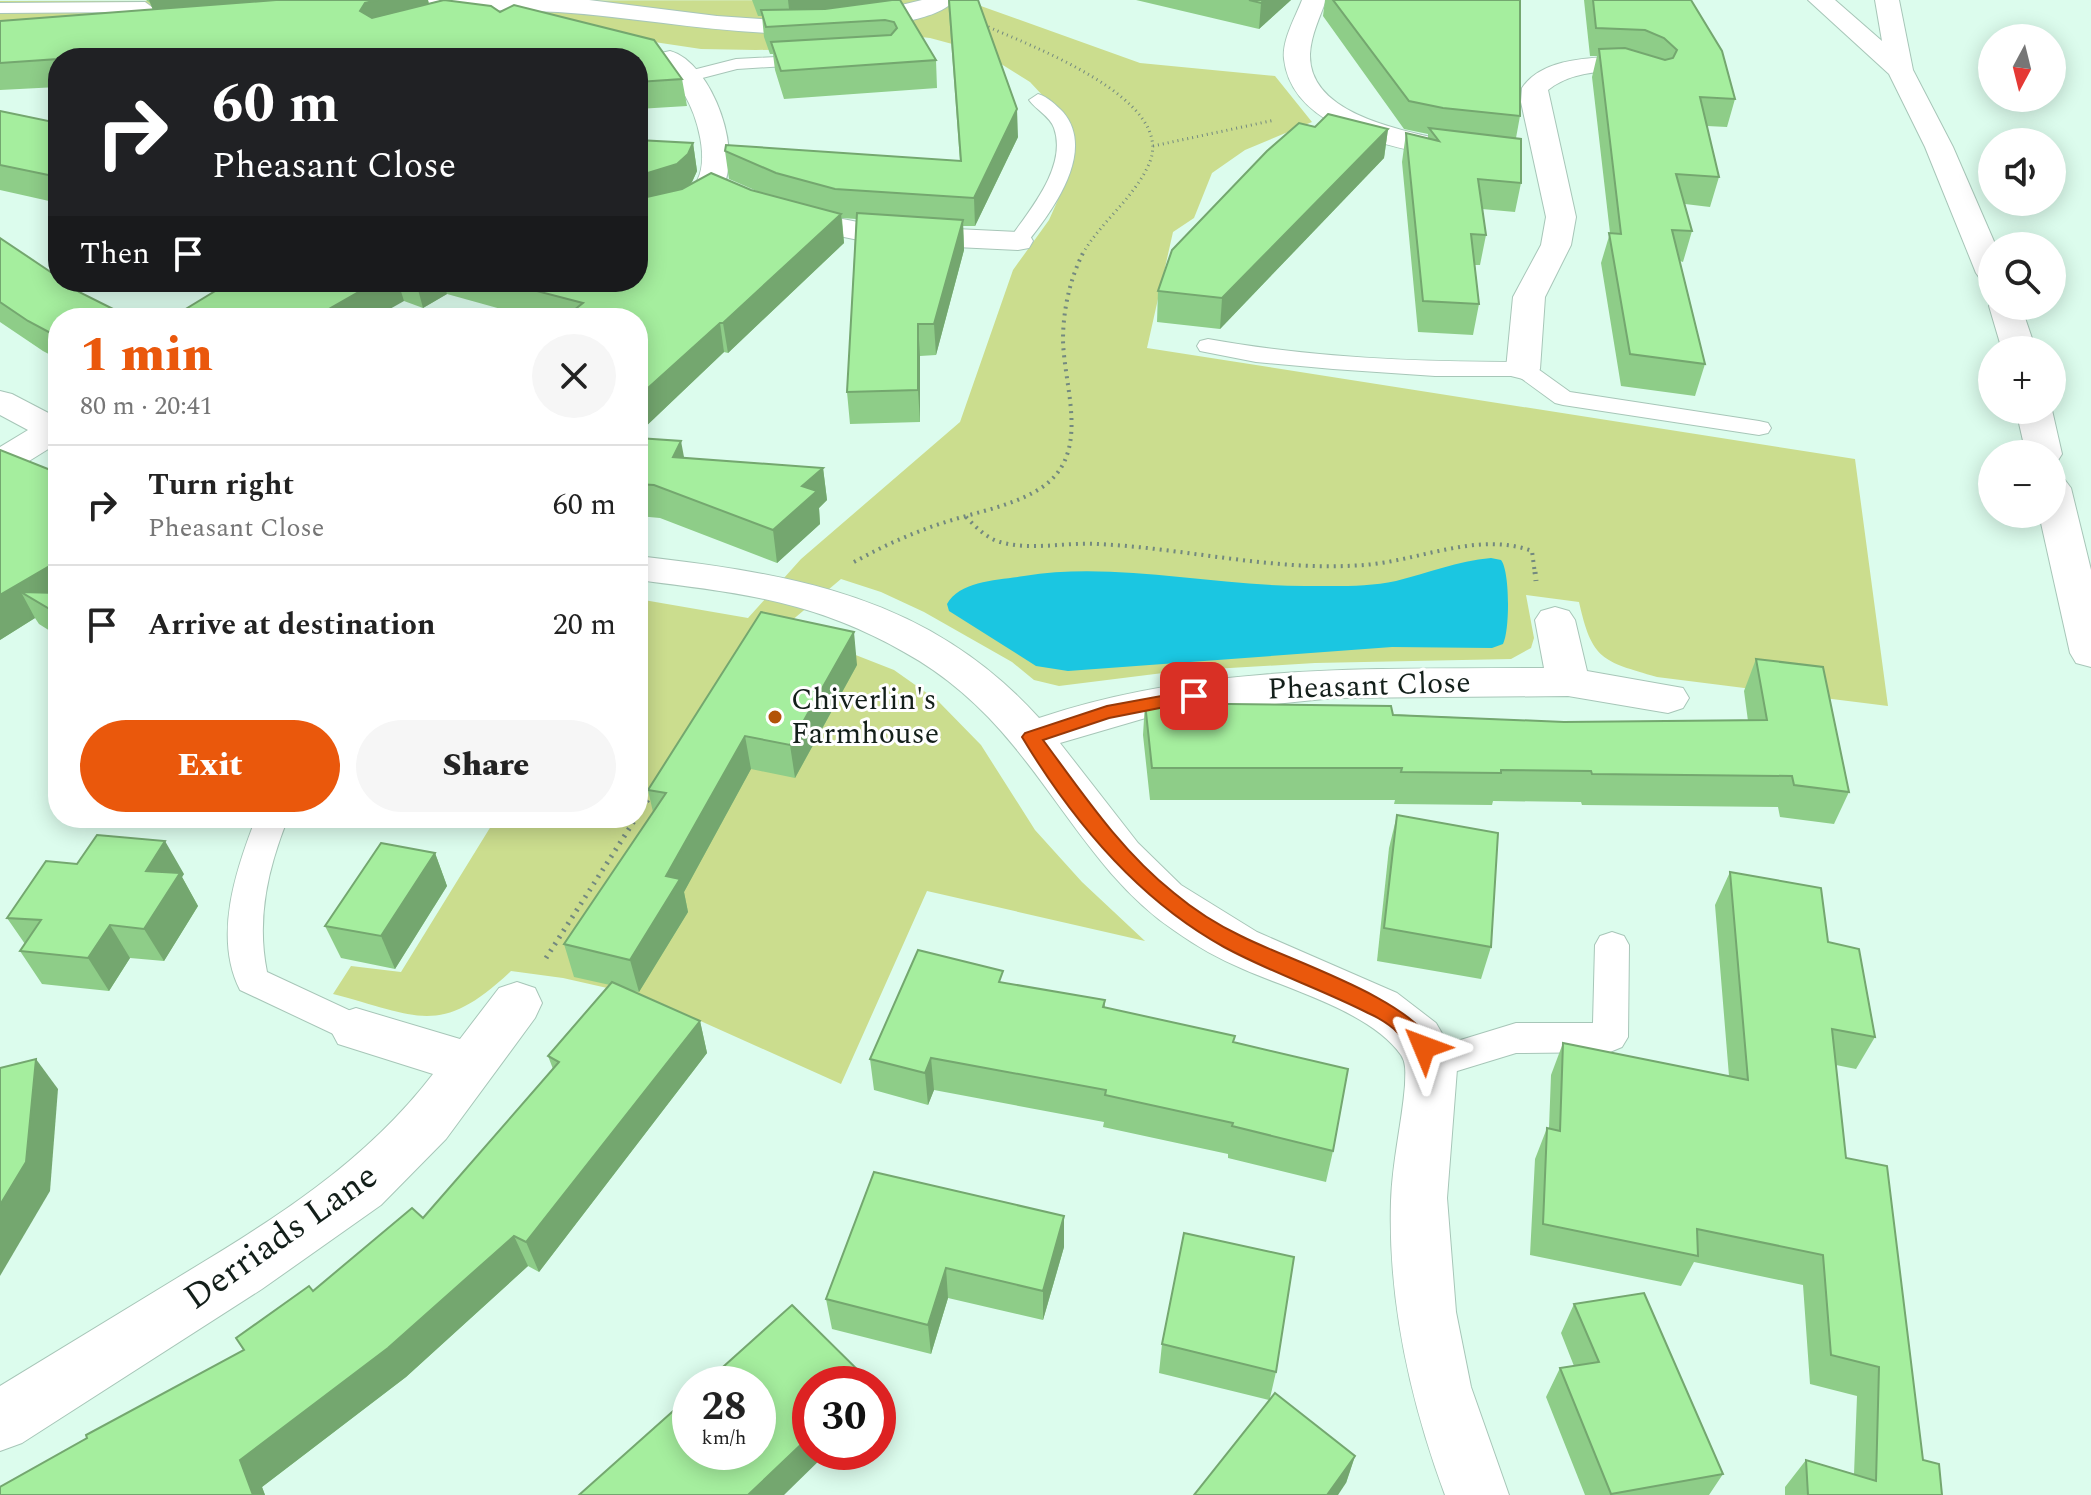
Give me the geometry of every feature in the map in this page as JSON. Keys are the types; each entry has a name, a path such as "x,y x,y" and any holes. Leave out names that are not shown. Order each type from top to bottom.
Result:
{"main road":[{"path":"1314,0 1297,59 1306,86 1327,108 1387,135 1446,149 1489,154"},
{"path":"1820,0 1900,70"},
{"path":"1887,0 1900,70 1939,147 1978,240"},
{"path":"385,7 462,14 582,3 709,25 772,30 827,28 888,19 939,1"},
{"path":"111,33 167,28"},
{"path":"648,216 692,201 710,185 716,158 710,114 678,68"},
{"path":"1523,369 1529,297 1556,245 1561,217 1534,157 1533,94 1540,81 1558,73 1583,68 1644,68"},
{"path":"710,185 747,203 835,230 1018,241"},
{"path":"0,401 48,427"},
{"path":"0,463 48,436"},
{"path":"2061,528 2091,653"},
{"path":"648,569 809,595 884,625 945,658 998,701 1031,737 1095,824 1167,899 1231,941 1389,1015 1418,1038 1431,1064 1420,1180 1419,1226 1424,1301 1431,1348 1445,1400 1477,1495"},
{"path":"1555,620 1568,682"},
{"name":"Pheasant Close","path":"1031,737 1107,712 1182,697 1380,681 1568,682 1668,698"},
{"name":"Derriads Lane","path":"0,1421 242,1270 361,1188 427,1123 517,1003"},
{"path":"356,1029 471,1064"}],"lane":[{"path":"0,8 136,5 148,10 137,31"},
{"path":"427,24 462,14"},
{"path":"678,68 833,58"},
{"path":"1018,241 1032,225 1065,159 1066,134 1057,116 1038,100"},
{"path":"1208,346 1256,355 1347,363 1435,369 1523,369 1563,398 1759,428"},
{"path":"268,828 251,890 244,933 252,980 356,1029"},
{"path":"1431,1064 1516,1038 1610,1037 1612,945"}],"path":[{"path":"809,595 876,549 1023,498 1050,481 1064,463 1071,429 1063,343 1066,302 1076,264 1108,217 1136,190 1153,146 1153,132 1141,114 1115,91 939,1"},
{"path":"1153,146 1327,108"},
{"path":"965,516 985,535 1006,544 1146,547 1306,565 1364,565 1465,548 1519,545 1532,551 1537,596 1555,620"},
{"path":"648,800 655,789"},
{"path":"517,1003 630,828"}],"green space":[{"path":"964,0 1140,63 1275,76 1312,122 1245,150 1212,173 1194,218 1173,232 1147,348 1855,459 1888,706 1638,672 1612,662 1595,647 1579,602 1526,595 1534,638 1531,648 1511,659 1315,663 1179,671 1059,686 1034,680 1012,662 924,612 881,592 841,579 784,627 894,670 938,701 981,745 1035,830 1082,882 1145,941 927,891 841,1084 647,997 563,978 511,971 465,1006 446,1014 427,1016 333,994 351,966 401,972 490,828 648,828 648,601 748,618 801,559 960,422 1013,270 1049,220 1069,175 1069,139 1058,112 1030,82 982,52 930,38 903,35 813,49 701,49 554,27 153,48 48,48 48,53 0,56 0,1"}],"water":[{"path":"1491,558 1501,560 1504,566 1508,601 1503,644 1492,648 1392,647 1068,671 1036,666 949,611 947,604 961,590 981,582 1059,572 1130,573 1275,585 1353,586 1396,581 1454,564"}],"building":[{"path":"276,0 378,0 365,3 360,11 372,18 444,0 491,6 500,12 514,5 654,40 682,79 648,81 648,48 48,48 48,60 0,63 0,21"},
{"path":"900,0 936,60 781,71 771,42 891,35 897,28 894,22 885,20 766,27 761,10 825,9"},
{"path":"949,0 978,0 1017,109 974,198 835,189 776,173 725,151 726,145 961,161"},
{"path":"1333,0 1520,0 1520,116 1409,101"},
{"path":"1593,0 1691,0 1722,51 1735,99 1700,97 1719,177 1676,174 1692,231 1672,230 1705,364 1630,354 1609,233 1621,234 1599,49 1625,48 1665,60 1673,58 1677,50 1664,38 1645,30 1596,28"},
{"path":"0,111 48,121 48,175 0,165"},
{"path":"1328,114 1388,129 1222,298 1158,291 1172,250 1267,151 1299,123 1315,127"},
{"path":"1429,128 1521,139 1521,183 1478,179 1486,235 1471,234 1479,304 1423,301 1406,133 1439,141"},
{"path":"648,141 693,143 688,154 677,164 648,173"},
{"path":"711,173 751,190 841,214 648,388 648,308 577,308 583,303 541,292 648,292 648,197 682,189"},
{"path":"857,213 963,220 934,324 918,324 918,390 847,392"},
{"path":"0,238 48,270 48,292 79,292 111,308 48,308 48,332 0,302"},
{"path":"214,292 358,292 330,308 187,308"},
{"path":"648,439 681,441 673,457 823,468 802,486 817,491 773,530 648,485"},
{"path":"0,450 48,469 48,567 0,595"},
{"path":"21,592 48,593 48,608"},
{"path":"761,612 854,632 790,745 745,736 666,876 680,879 630,960 564,944 642,828 648,828 648,820 666,793 648,790"},
{"path":"1756,659 1823,667 1849,792 1794,785 1792,776 1501,770 1501,773 1401,772 1402,768 1152,768 1145,703 1391,706 1393,715 1564,722 1767,720"},
{"path":"1397,815 1498,833 1491,947 1384,928"},
{"path":"97,835 165,841 146,871 180,873 144,929 110,925 88,958 20,951 41,920 7,918 46,861 77,864"},
{"path":"381,843 435,853 381,936 325,926"},
{"path":"1730,872 1821,888 1828,942 1859,949 1875,1037 1832,1029 1846,1158 1887,1166 1923,1460 1939,1464 1942,1495 1808,1495 1806,1460 1876,1481 1879,1367 1831,1355 1823,1255 1697,1229 1698,1256 1543,1224 1547,1128 1560,1131 1563,1043 1748,1080"},
{"path":"918,950 1003,971 999,982 1105,1000 1103,1007 1235,1036 1233,1042 1348,1069 1333,1151 1232,1126 1233,1123 1105,1095 1106,1090 931,1058 925,1073 870,1059"},
{"path":"612,982 700,1021 526,1242 514,1236 388,1348 240,1460 253,1495 0,1495 0,1487 87,1438 86,1435 244,1350 236,1338 309,1286 313,1291 412,1208 423,1218 559,1062 548,1056"},
{"path":"36,1059 26,1162 0,1205 0,1068"},
{"path":"874,1172 1064,1216 1043,1291 946,1268 928,1325 826,1299"},
{"path":"1184,1233 1294,1257 1276,1372 1162,1344"},
{"path":"1644,1293 1723,1474 1611,1494 1560,1368 1599,1362 1574,1304"},
{"path":"792,1305 854,1366 792,1366 792,1453 776,1468 776,1366 724,1366"},
{"path":"1275,1393 1355,1456 1327,1495 1194,1495"},
{"path":"672,1412 672,1470 774,1470 748,1495 579,1495"}],"place":[{"name":"Chiverlin's Farmhouse","path":"775,717"}],"route":[{"path":"1194,696 1107,712 1031,737 1095,824 1149,884 1167,899 1231,941 1378,1008 1401,1023 1424,1047"}]}
